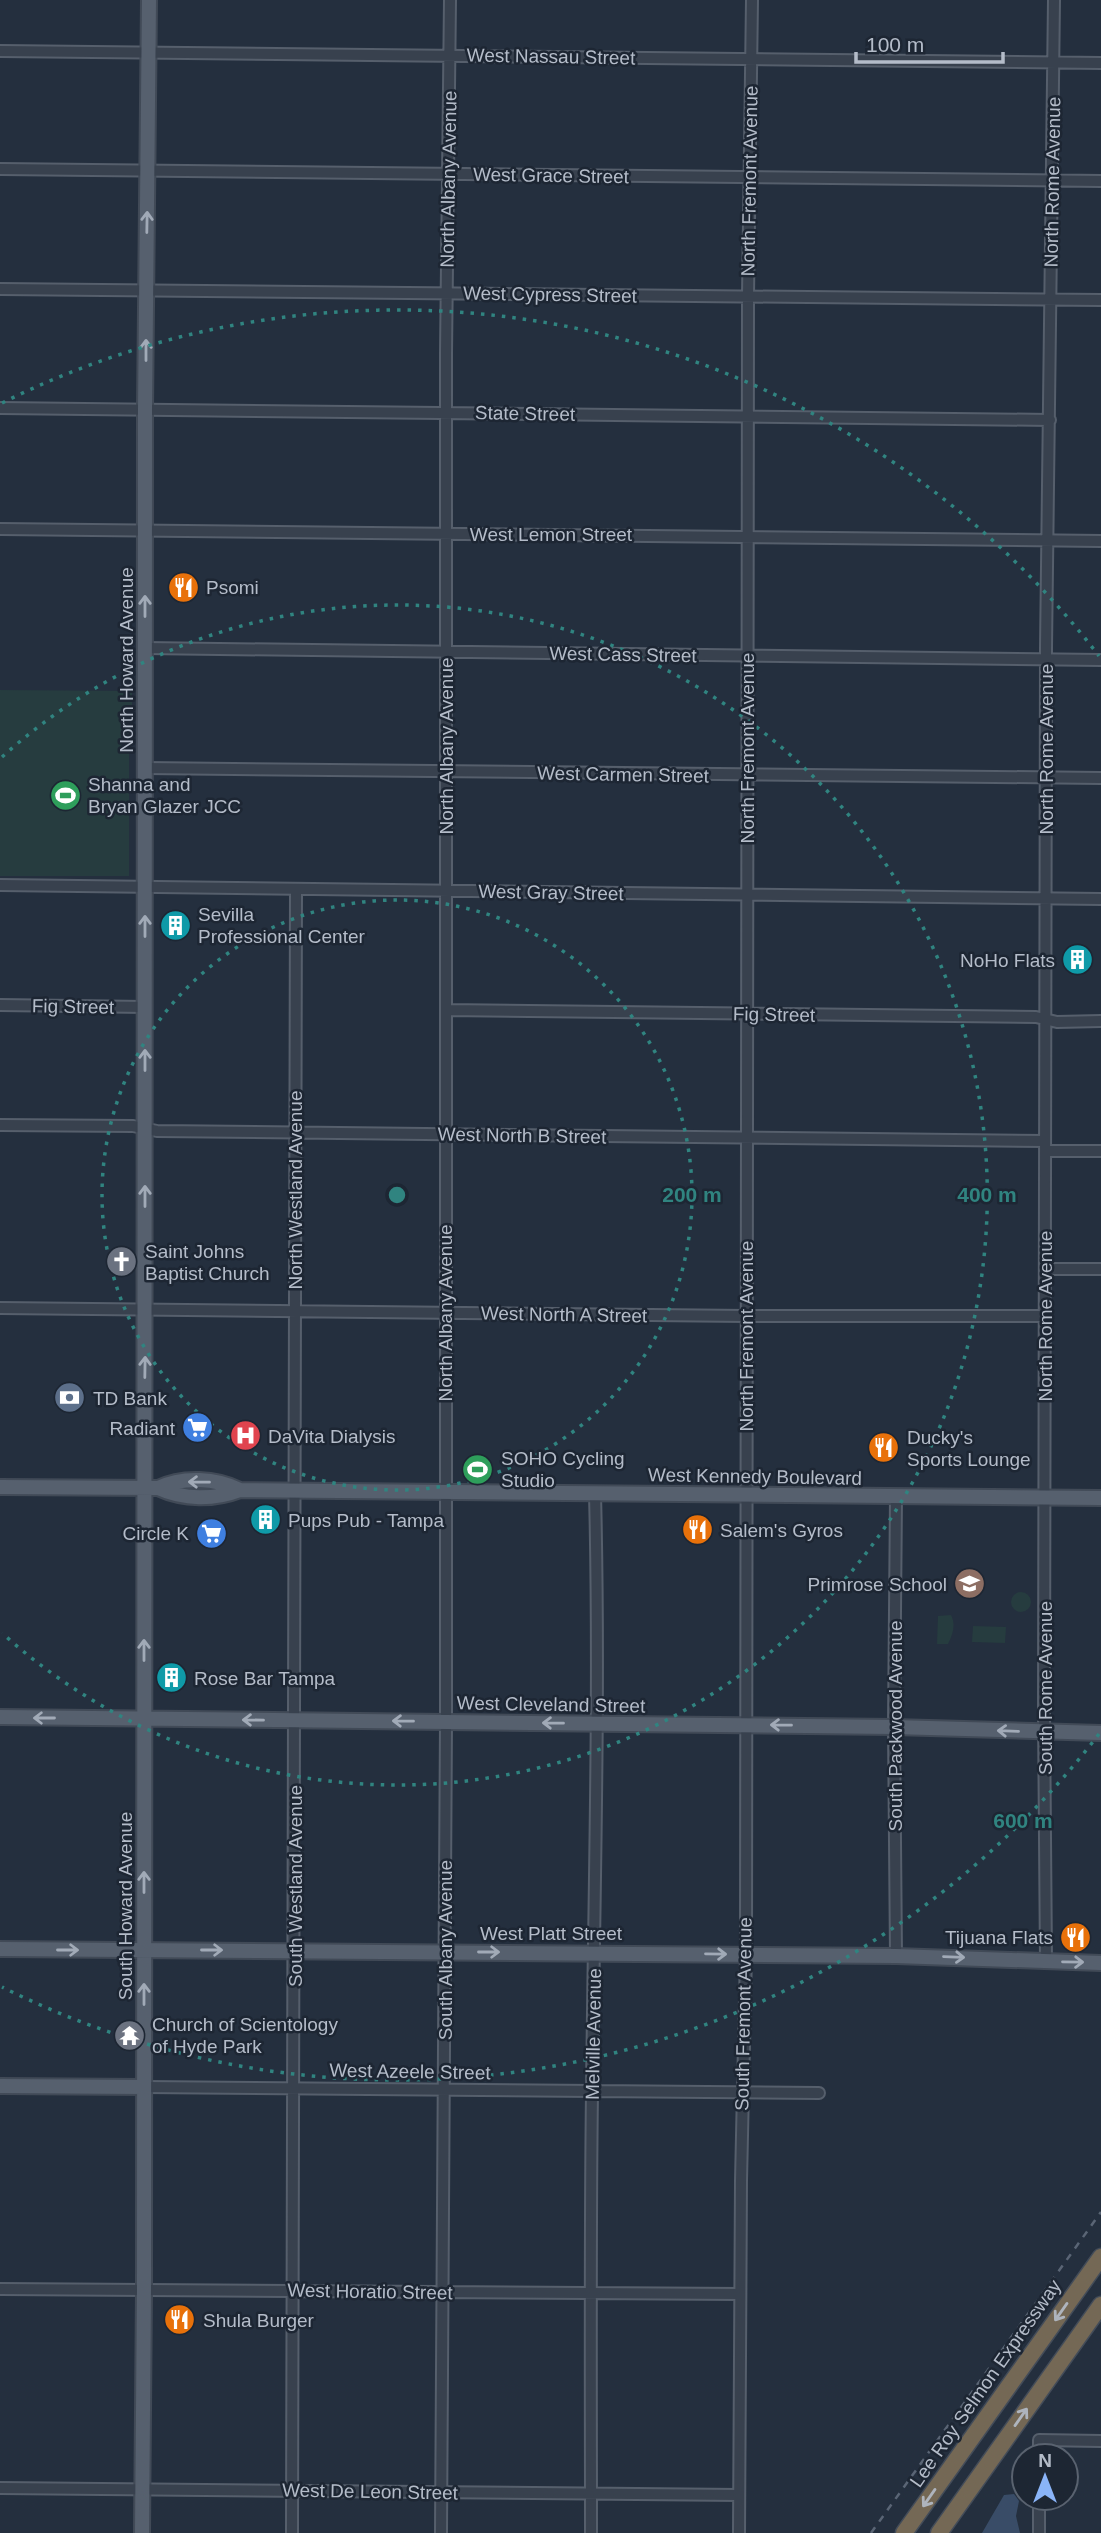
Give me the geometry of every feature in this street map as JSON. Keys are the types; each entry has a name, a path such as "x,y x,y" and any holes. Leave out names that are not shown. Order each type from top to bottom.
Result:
{"highway":[{"name":"Lee Roy Selmon Expressway","path":"904,2533 1101,2257"},
{"path":"939,2533 1101,2305"}],"main road":[{"name":"North Howard Avenue","path":"149,0 145,410 145,1309 151,1488"},
{"name":"West Kennedy Boulevard","path":"0,1487 151,1488 175,1496 222,1497 240,1490 294,1490 1101,1498"},
{"name":"South Howard Avenue","path":"142,2533 145,1718 151,1488"},
{"name":"West Cleveland Street","path":"0,1717 894,1727 1101,1733"},
{"name":"West Platt Street","path":"0,1949 595,1952 896,1956 1101,1963"},
{"name":"West Azeele Street","path":"0,2086 144,2087"}],"street":[{"name":"North Albany Avenue","path":"445,1492 446,293 450,0"},
{"name":"North Fremont Avenue","path":"745,1495 748,296 752,0"},
{"name":"North Rome Avenue","path":"1044,1498 1046,659 1054,0"},
{"name":"West Nassau Street","path":"0,51 1101,63"},
{"name":"West Grace Street","path":"0,169 1101,181"},
{"name":"West Cypress Street","path":"0,289 1101,300"},
{"name":"State Street","path":"0,408 1050,420"},
{"name":"West Lemon Street","path":"0,529 1101,541"},
{"name":"West Cass Street","path":"145,648 1101,660"},
{"name":"West Carmen Street","path":"145,768 1101,778"},
{"name":"West Gray Street","path":"0,885 1101,899"},
{"name":"North Westland Avenue","path":"294,1490 296,889"},
{"name":"Fig Street","path":"0,1005 145,1007"},
{"name":"Fig Street","path":"446,1010 1036,1017 1058,1022 1101,1021"},
{"name":"West North B Street","path":"0,1125 133,1126 157,1131 746,1137 1045,1146 1101,1151"},
{"path":"1045,1269 1101,1269"},
{"name":"West North A Street","path":"0,1308 746,1316 1045,1316"},
{"name":"South Westland Avenue","path":"292,2533 294,1490"},
{"name":"South Albany Avenue","path":"441,2533 445,1492"},
{"name":"Melville Avenue","path":"591,2533 595,1494"},
{"name":"South Fremont Avenue","path":"739,2533 742,2094 746,1954 745,1495"},
{"name":"South Packwood Avenue","path":"895,1496 896,1956"},
{"name":"South Rome Avenue","path":"1044,1498 1046,1962"},
{"name":"West Azeele Street","path":"144,2087 819,2093"},
{"name":"West Horatio Street","path":"0,2289 740,2294"},
{"path":"1039,2442 1101,2441"},
{"name":"West De Leon Street","path":"0,2488 739,2495"},
{"path":"1039,2512 1039,2533"}],"green space":[{"name":"Shanna and Bryan Glazer JCC","path":"0,690 132,691 129,718 129,876 0,876"},
{"path":"1017,1592 1025,1592 1031,1602 1025,1612 1017,1612 1011,1606 1011,1598"},
{"path":"951,1615 953,1630 948,1644 937,1644 938,1616"},
{"path":"973,1626 1006,1627 1005,1643 972,1642"}],"water":[{"path":"1010,2494 1010,2512 1017,2512 1020,2533 982,2533 1004,2495"}],"railway":[{"path":"871,2533 1101,2212"}],"place":[{"name":"Psomi","path":"183,587"},
{"name":"Shanna and Bryan Glazer JCC","path":"65,795"},
{"name":"Sevilla Professional Center","path":"175,925"},
{"name":"NoHo Flats","path":"1078,960"},
{"name":"Saint Johns Baptist Church","path":"122,1262"},
{"name":"TD Bank","path":"70,1398"},
{"name":"Radiant","path":"198,1428"},
{"name":"DaVita Dialysis","path":"245,1436"},
{"name":"Ducky's Sports Lounge","path":"884,1448"},
{"name":"SOHO Cycling Studio","path":"478,1469"},
{"name":"Pups Pub - Tampa","path":"265,1520"},
{"name":"Salem's Gyros","path":"697,1530"},
{"name":"Circle K","path":"212,1533"},
{"name":"Primrose School","path":"970,1584"},
{"name":"Rose Bar Tampa","path":"171,1678"},
{"name":"Tijuana Flats","path":"1076,1937"},
{"name":"Church of Scientology of Hyde Park","path":"129,2035"},
{"name":"Shula Burger","path":"180,2320"}]}
